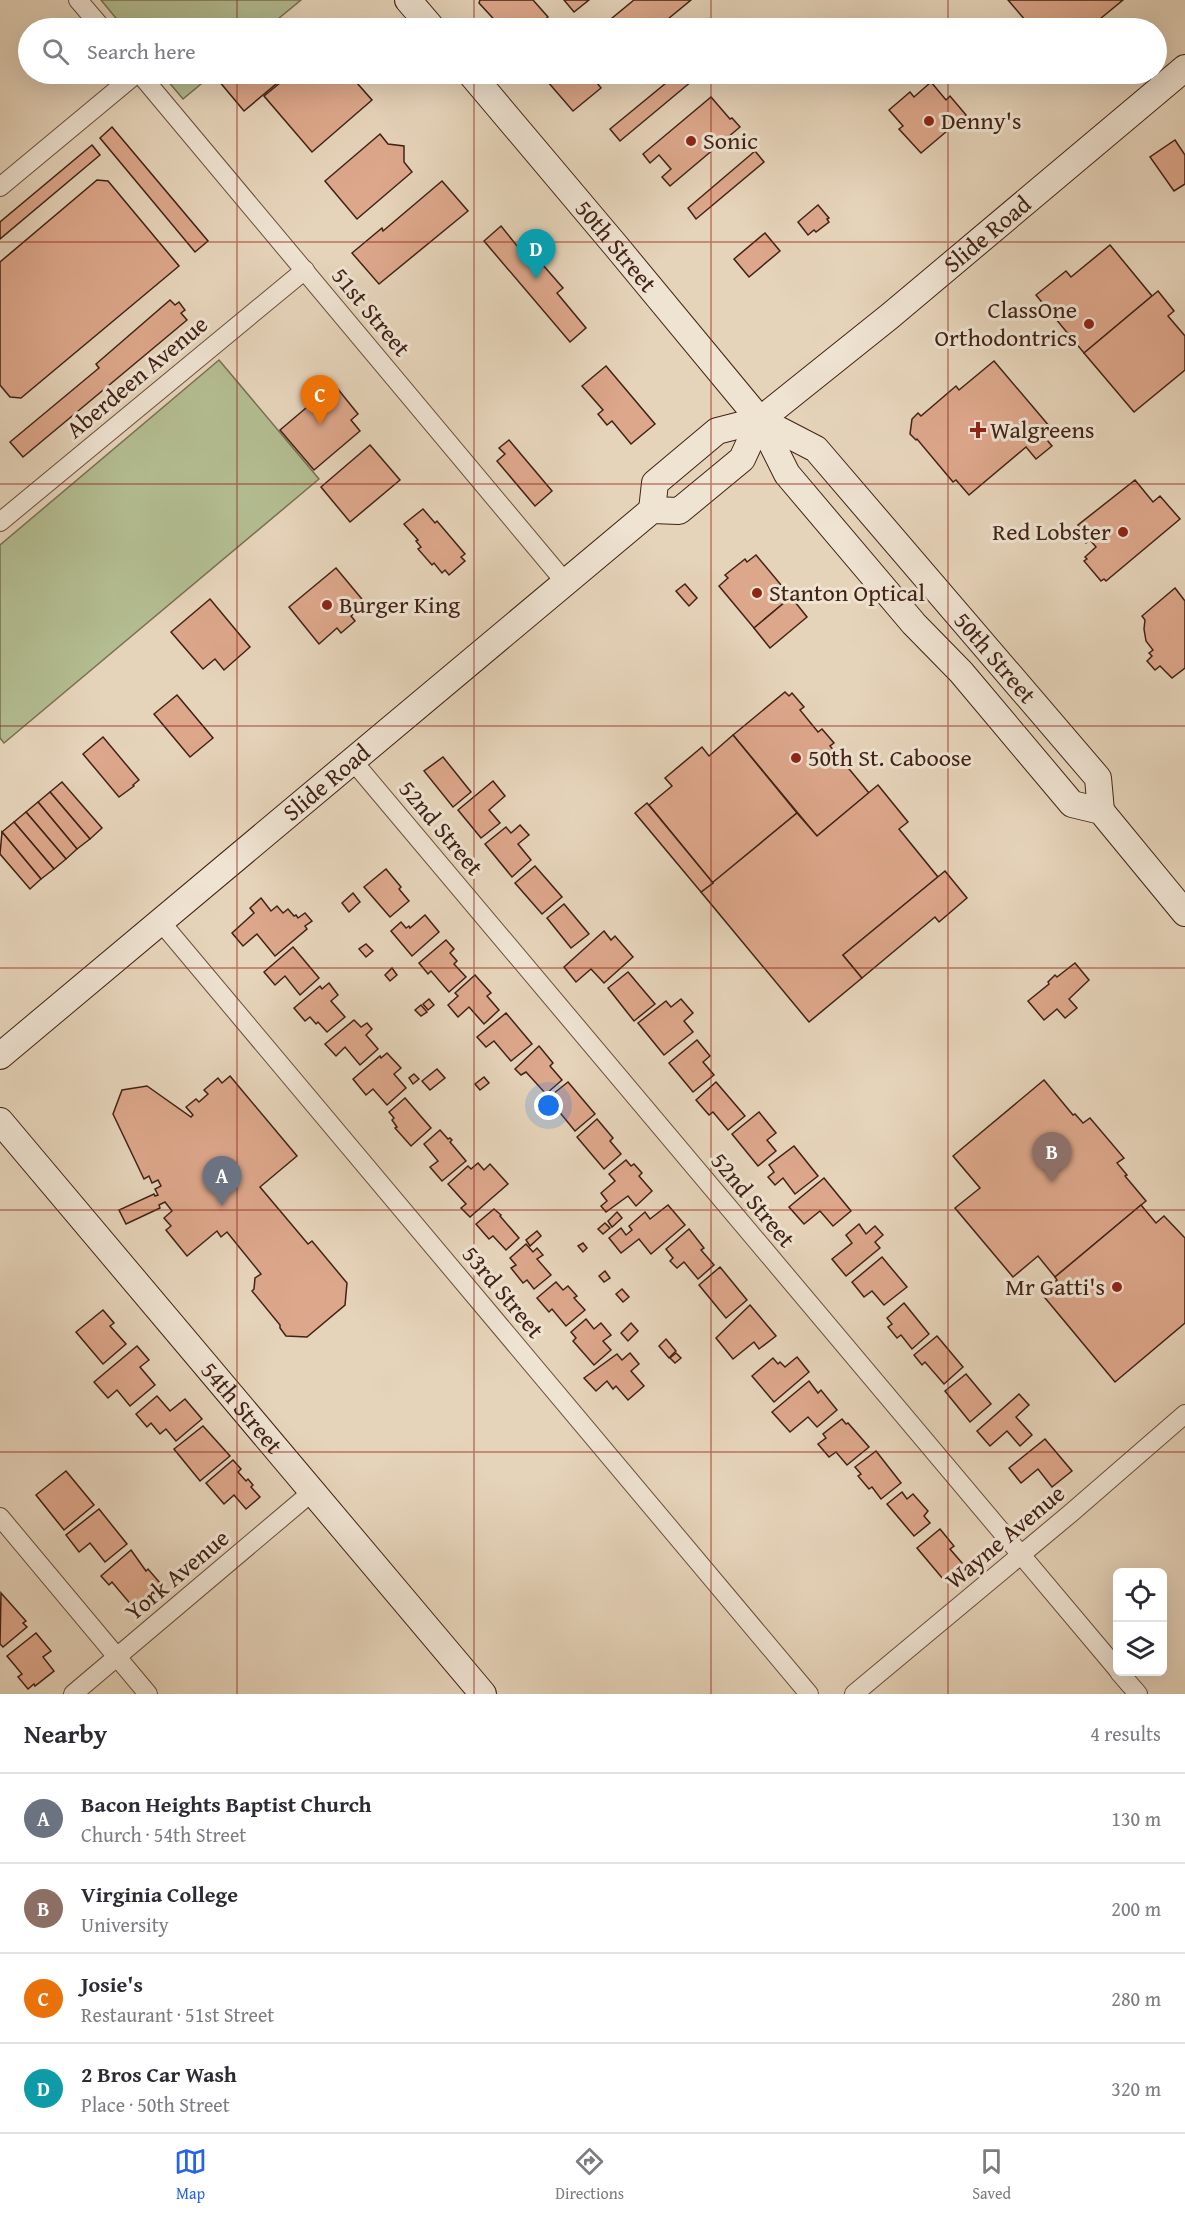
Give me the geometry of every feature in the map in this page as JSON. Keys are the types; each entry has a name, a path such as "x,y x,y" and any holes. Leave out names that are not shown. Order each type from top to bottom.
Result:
{"main road":[{"path":"408,0 423,18"},
{"name":"Slide Road","path":"1167,83 1185,68"},
{"name":"50th Street","path":"479,84 760,420 787,474 914,624 961,672 1072,804 1101,811 1098,778 824,458 816,449 760,420"},
{"name":"Slide Road","path":"652,510 655,483 717,431 760,420 890,316 1166,84"},
{"name":"Slide Road","path":"0,1056 652,510 679,511 742,459 760,420"},
{"path":"1101,811 1185,913"},
{"name":"54th Street","path":"0,1121 483,1694"}],"street":[{"path":"78,0 93,18"},
{"path":"0,187 126,84"},
{"name":"51st Street","path":"147,84 565,582"},
{"name":"Aberdeen Avenue","path":"0,522 305,270"},
{"name":"52nd Street","path":"352,760 1113,1665"},
{"name":"53rd Street","path":"160,921 809,1694"},
{"name":"Wayne Avenue","path":"854,1694 1185,1414"},
{"name":"York Avenue","path":"73,1694 312,1492"},
{"path":"0,1517 148,1694"},
{"name":"52nd Street","path":"1122,1676 1138,1694"}],"green space":[{"path":"101,0 301,0 279,18 116,18"},
{"path":"170,84 201,84 183,99"},
{"path":"219,360 319,479 4,743 0,738 0,545"}],"building":[{"path":"480,0 533,0 548,17 493,18 479,3"},
{"path":"564,0 589,0 574,12"},
{"path":"634,0 691,0 669,18 612,18"},
{"path":"1008,0 1123,0 1101,18 1023,18"},
{"path":"221,84 276,84 244,111"},
{"path":"279,84 358,84 372,100 312,152 264,96"},
{"path":"550,84 598,84 601,88 573,111"},
{"path":"665,84 688,84 620,141 610,129"},
{"name":"Denny's","path":"929,84 933,84 946,100 950,96 966,115 921,153 899,129 903,126 889,110 910,92 914,97"},
{"name":"Sonic","path":"711,97 740,127 670,186 662,177 671,169 659,155 650,163 643,154"},
{"path":"112,127 208,241 195,252 100,138"},
{"path":"380,134 388,144 404,146 404,162 412,172 357,219 325,181"},
{"path":"1175,140 1185,155 1185,184 1174,191 1150,157"},
{"path":"92,145 100,155 0,239 0,222"},
{"path":"755,151 764,162 696,219 688,208"},
{"path":"97,180 108,181 179,266 21,398 10,397 0,385 0,262"},
{"path":"442,181 468,211 379,284 352,253 382,228 383,231"},
{"path":"818,205 829,218 827,219 829,222 808,235 798,222"},
{"path":"501,226 530,262 536,257 563,288 557,293 586,328 570,342 484,241"},
{"path":"765,233 780,251 749,277 734,259"},
{"name":"ClassOne Orthodontrics","path":"1110,245 1152,296 1084,353 1036,295 1066,271 1071,277"},
{"path":"1158,291 1174,311 1168,316 1185,336 1185,370 1134,412 1084,353"},
{"path":"170,300 175,305 179,302 185,310 181,313 187,320 23,457 10,442 99,368 96,364"},
{"name":"Walgreens","path":"994,361 1050,427 1042,434 1052,446 1036,459 1026,447 969,495 956,480 953,482 917,439 910,434 912,419 918,413 921,416 956,386 959,390"},
{"path":"606,366 655,424 631,444 612,421 607,425 598,414 603,410 582,386"},
{"path":"337,388 358,414 351,420 360,431 314,470 280,430 326,391 329,395"},
{"path":"509,440 552,491 535,506 497,461 505,454 499,448"},
{"path":"370,445 400,480 350,522 321,487"},
{"name":"Red Lobster","path":"1135,480 1153,502 1160,496 1180,519 1106,581 1104,579 1101,581 1084,561 1087,559 1085,557 1096,547 1090,540 1086,543 1079,533 1082,531 1078,525"},
{"path":"423,509 435,523 437,521 465,554 461,557 465,561 449,575 445,570 442,573 434,563 432,565 418,549 421,547 416,541 418,540 404,524"},
{"name":"Stanton Optical","path":"756,555 791,597 754,628 719,586 728,578 725,575 745,559 747,562"},
{"name":"Burger King","path":"336,568 366,604 351,616 355,621 341,633 337,628 319,644 289,607"},
{"path":"685,584 697,598 689,606 676,591"},
{"path":"1175,588 1185,601 1185,668 1172,678 1160,666 1155,670 1147,661 1152,656 1149,653 1153,650 1146,641 1145,620 1142,616"},
{"path":"791,597 807,617 770,648 754,628"},
{"path":"210,599 250,647 224,670 215,659 203,669 171,632"},
{"name":"50th St. Caboose","path":"785,692 789,696 792,693 804,707 800,710 818,732 822,729 834,743 830,746 869,793 817,836 733,735"},
{"path":"177,695 213,738 190,757 154,714"},
{"path":"733,735 797,813 713,883 649,805 672,786 665,778 702,747 709,756"},
{"path":"103,737 139,780 119,797 83,754"},
{"path":"443,757 471,792 453,807 424,771"},
{"path":"493,781 505,796 489,810 500,823 481,838 458,810"},
{"path":"62,782 102,828 90,839 50,792"},
{"path":"878,785 908,822 899,829 938,877 843,955 862,978 809,1022 701,892 797,813 817,836"},
{"path":"50,792 90,839 77,849 38,802"},
{"path":"38,802 77,849 66,859 26,812"},
{"path":"647,803 713,883 701,892 635,813"},
{"path":"26,812 66,859 54,869 14,822"},
{"path":"14,822 54,869 41,879 2,832"},
{"path":"520,825 529,835 518,844 531,860 512,877 485,844 506,827 511,833"},
{"path":"2,832 41,879 30,889 0,854"},
{"path":"535,866 562,897 542,914 515,883"},
{"path":"386,869 409,901 390,917 364,887"},
{"path":"945,871 967,898 939,922 935,917 862,978 843,955"},
{"path":"353,893 360,902 349,912 342,903"},
{"path":"261,898 271,911 277,906 283,913 288,909 298,918 305,913 312,921 305,926 307,929 275,956 257,934 243,946 232,933 254,913 250,908"},
{"path":"564,904 589,934 571,948 547,918"},
{"path":"425,915 439,932 412,956 391,931 401,922 406,928 409,926 410,928"},
{"path":"604,931 611,940 615,936 633,957 604,983 591,969 576,982 564,967"},
{"path":"446,940 454,949 450,953 457,961 454,964 466,977 449,992 431,971 428,974 419,963"},
{"path":"366,944 373,951 366,957 359,949"},
{"path":"293,947 319,978 300,995 285,976 275,985 264,972"},
{"path":"1075,963 1089,980 1069,999 1077,1008 1065,1018 1057,1009 1044,1020 1028,1001 1049,984 1048,982 1055,975 1057,977"},
{"path":"392,968 397,975 390,981 385,975"},
{"path":"628,972 655,1004 634,1021 608,988"},
{"path":"475,975 491,993 487,996 499,1010 484,1024 469,1007 458,1017 448,1005 458,996 455,993"},
{"path":"329,983 338,995 331,1001 345,1017 327,1032 310,1017 305,1021 294,1008 320,986 322,989"},
{"path":"429,999 434,1005 428,1010 423,1004"},
{"path":"681,999 693,1013 684,1021 693,1032 664,1055 638,1023 666,1001 671,1007"},
{"path":"421,1005 427,1012 421,1016 415,1010"},
{"path":"506,1013 532,1044 511,1061 494,1041 486,1047 477,1037"},
{"path":"354,1020 361,1027 367,1023 372,1029 366,1035 378,1049 360,1065 345,1047 336,1056 325,1044"},
{"path":"697,1040 710,1056 703,1062 714,1075 693,1092 669,1063"},
{"path":"539,1046 553,1063 550,1066 562,1080 546,1094 526,1072 521,1075 515,1069"},
{"path":"387,1053 401,1068 394,1074 406,1088 387,1105 373,1089 366,1095 353,1079 380,1056 381,1058"},
{"path":"437,1069 445,1078 430,1090 422,1081"},
{"path":"414,1074 419,1079 413,1084 409,1078"},
{"path":"230,1076 297,1156 260,1187 308,1244 312,1241 347,1283 345,1305 307,1337 286,1336 280,1325 252,1291 255,1278 261,1274 227,1232 221,1237 217,1231 187,1256 166,1230 171,1226 164,1218 172,1211 165,1202 159,1205 160,1208 126,1224 119,1210 154,1194 158,1195 155,1189 161,1186 158,1180 152,1183 149,1176 144,1179 113,1114 122,1090 147,1086 191,1117 193,1115 186,1107 196,1099 199,1102 208,1094 204,1090 218,1078 222,1083"},
{"path":"484,1077 489,1083 480,1090 475,1084"},
{"path":"1044,1080 1073,1115 1075,1114 1083,1123 1090,1118 1124,1158 1117,1163 1146,1201 1055,1277 1038,1256 1013,1277 955,1208 980,1188 953,1156"},
{"path":"568,1082 595,1114 575,1131 548,1098"},
{"path":"716,1082 745,1116 728,1130 713,1112 709,1115 696,1100"},
{"path":"405,1098 431,1128 411,1146 395,1128 397,1127 392,1120 394,1118 389,1112"},
{"path":"759,1112 776,1133 767,1140 776,1151 758,1166 732,1134"},
{"path":"597,1119 613,1138 610,1141 621,1154 604,1169 577,1137"},
{"path":"440,1130 452,1140 450,1142 466,1161 442,1181 430,1167 438,1161 424,1144"},
{"path":"794,1146 818,1176 795,1194 783,1178 775,1185 768,1177 774,1172 769,1165"},
{"path":"626,1160 631,1166 634,1164 642,1173 639,1176 652,1191 636,1206 628,1196 606,1212 601,1206 607,1201 601,1193 615,1181 609,1174"},
{"path":"478,1163 484,1170 490,1164 508,1184 470,1217 461,1208 466,1204 448,1184 468,1166 471,1169"},
{"path":"824,1178 851,1211 833,1226 820,1211 804,1224 789,1207"},
{"path":"668,1205 685,1225 651,1254 639,1239 621,1253 609,1238 621,1228 626,1235 632,1230 629,1226 645,1212 650,1219"},
{"name":"Mr Gatti's","path":"1141,1205 1156,1223 1164,1216 1185,1238 1185,1323 1115,1382 1041,1293 1057,1280 1055,1277"},
{"path":"494,1209 519,1238 506,1250 493,1236 489,1239 476,1224"},
{"path":"617,1212 622,1218 612,1227 608,1221"},
{"path":"605,1223 610,1228 603,1234 598,1229"},
{"path":"859,1224 866,1234 875,1226 883,1235 875,1242 880,1248 846,1276 832,1259 852,1243 846,1235"},
{"path":"689,1229 704,1248 701,1250 714,1265 698,1279 684,1262 677,1268 670,1261 673,1258 666,1249"},
{"path":"537,1231 541,1236 530,1246 526,1240"},
{"path":"583,1243 587,1248 583,1252 578,1246"},
{"path":"526,1244 533,1252 537,1248 543,1255 537,1259 551,1275 534,1289 527,1280 523,1283 511,1268 516,1265 510,1258"},
{"path":"882,1257 907,1287 884,1305 872,1291 864,1297 852,1282"},
{"path":"720,1267 747,1300 726,1318 699,1285"},
{"path":"605,1271 610,1278 604,1282 599,1276"},
{"path":"556,1282 563,1290 568,1286 577,1296 574,1298 585,1310 566,1326 552,1309 549,1312 537,1298"},
{"path":"622,1289 629,1297 623,1302 616,1294"},
{"path":"904,1303 929,1334 912,1349 901,1335 897,1338 888,1327 892,1324 887,1318"},
{"path":"750,1305 776,1336 759,1349 754,1342 733,1359 716,1338"},
{"path":"103,1310 114,1323 110,1326 126,1344 103,1364 76,1332"},
{"path":"586,1319 594,1329 601,1323 611,1335 603,1341 611,1350 594,1365 573,1341 576,1338 571,1332"},
{"path":"631,1323 638,1331 628,1341 621,1333"},
{"path":"937,1336 963,1367 944,1384 925,1362 922,1365 914,1355"},
{"path":"666,1339 676,1351 669,1358 659,1346"},
{"path":"137,1346 149,1360 140,1367 155,1385 130,1406 117,1390 108,1398 94,1382"},
{"path":"630,1353 639,1364 631,1371 644,1386 628,1400 616,1386 613,1389 607,1381 596,1391 584,1378 617,1354 622,1360"},
{"path":"676,1353 681,1358 675,1363 670,1358"},
{"path":"797,1357 809,1372 774,1402 752,1376 773,1358 785,1367"},
{"path":"966,1374 991,1404 970,1422 945,1391"},
{"path":"809,1381 818,1393 821,1390 837,1410 817,1427 808,1417 790,1432 772,1412"},
{"path":"1019,1394 1029,1405 1016,1417 1032,1435 1020,1446 1007,1431 990,1446 977,1431"},
{"path":"157,1396 170,1411 185,1399 202,1419 176,1441 166,1429 160,1434 151,1423 147,1427 136,1414"},
{"path":"842,1419 869,1447 847,1465 836,1452 829,1457 818,1444 826,1438 823,1434"},
{"path":"203,1426 230,1456 200,1481 174,1449"},
{"path":"1045,1439 1072,1471 1052,1487 1038,1469 1021,1483 1009,1468"},
{"path":"876,1451 901,1483 881,1499 872,1487 869,1489 858,1476 861,1474 855,1467"},
{"path":"233,1460 241,1469 238,1472 246,1481 248,1479 253,1485 251,1487 260,1497 246,1509 234,1495 224,1504 206,1483"},
{"path":"66,1471 94,1505 64,1530 36,1495"},
{"path":"902,1492 907,1499 913,1494 928,1511 924,1516 930,1523 914,1536 887,1504"},
{"path":"99,1509 127,1544 105,1562 90,1543 79,1552 66,1535"},
{"path":"940,1529 954,1546 950,1549 962,1563 943,1579 917,1548"},
{"path":"131,1550 146,1571 148,1569 160,1583 133,1607 112,1582 109,1585 101,1576"},
{"path":"1,1593 26,1621 23,1623 27,1627 3,1647 0,1644"},
{"path":"36,1633 51,1651 43,1657 54,1671 28,1689 18,1677 22,1674 7,1656"}],"place":[{"name":"Denny's","path":"929,121"},
{"name":"Sonic","path":"691,141"},
{"name":"2 Bros Car Wash","path":"536,279"},
{"name":"ClassOne Orthodontrics","path":"1089,324"},
{"name":"Josie's","path":"320,425"},
{"name":"Walgreens","path":"978,430"},
{"name":"Red Lobster","path":"1123,532"},
{"name":"Stanton Optical","path":"757,593"},
{"name":"Burger King","path":"327,605"},
{"name":"50th St. Caboose","path":"796,758"},
{"name":"Virginia College","path":"1052,1182"},
{"name":"Bacon Heights Baptist Church","path":"222,1206"},
{"name":"Mr Gatti's","path":"1117,1287"}]}
